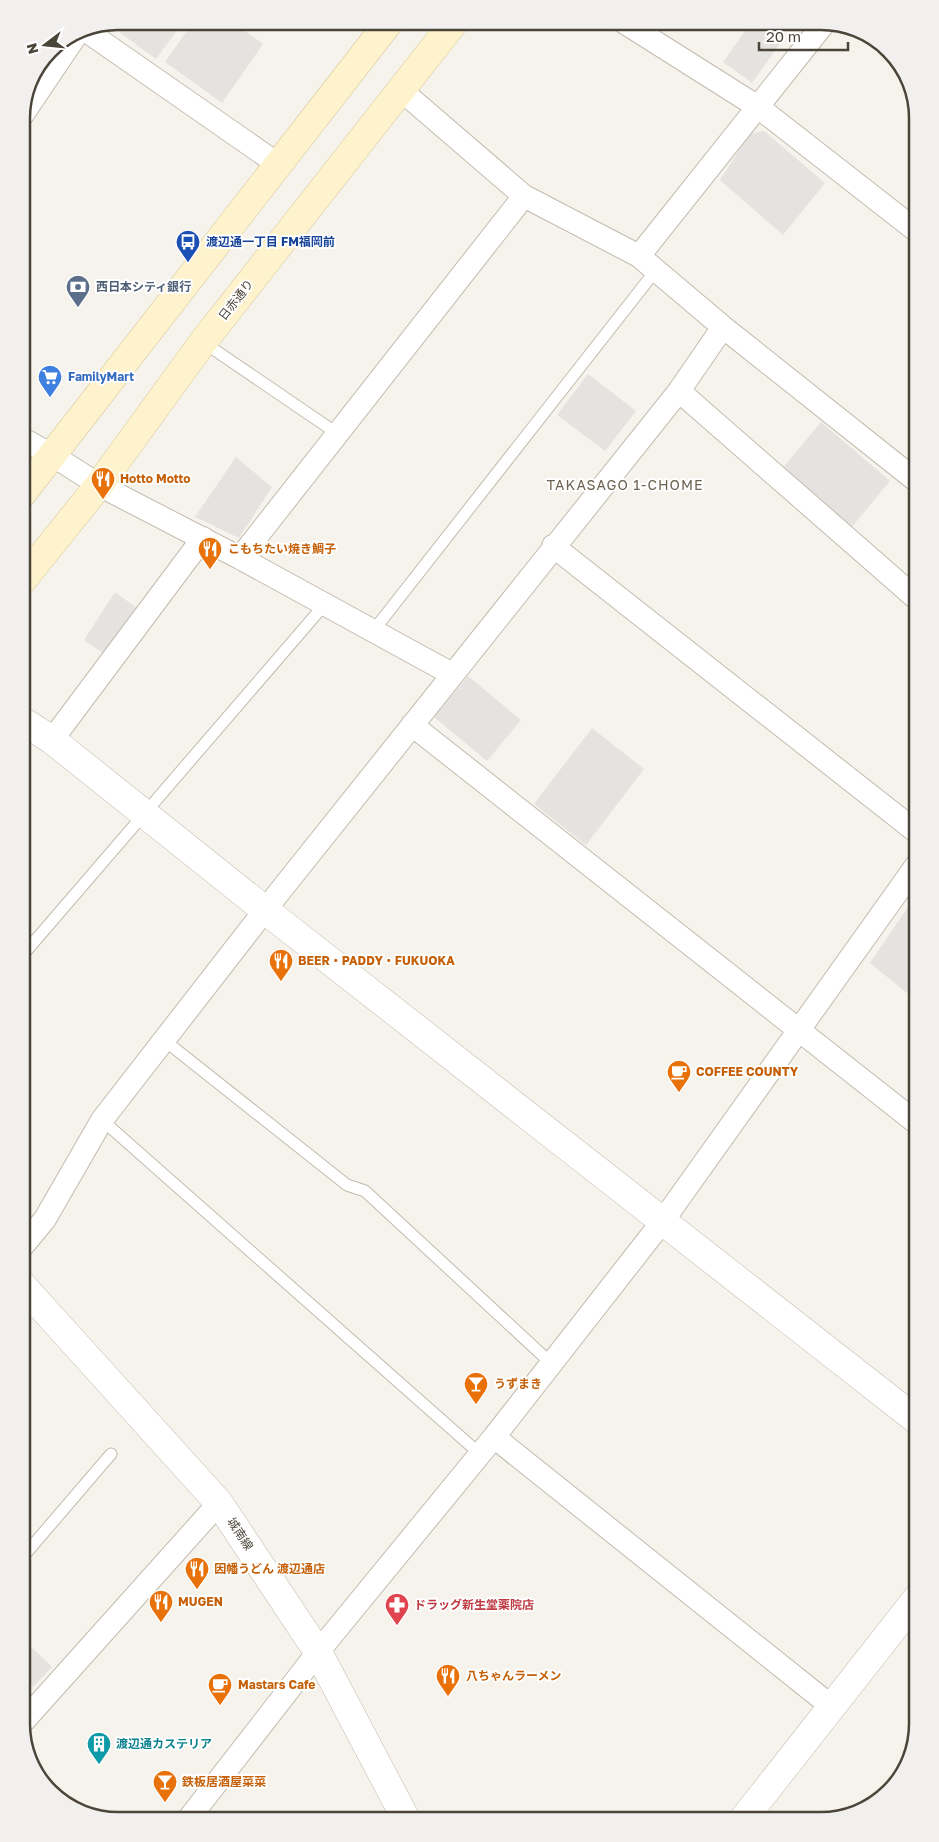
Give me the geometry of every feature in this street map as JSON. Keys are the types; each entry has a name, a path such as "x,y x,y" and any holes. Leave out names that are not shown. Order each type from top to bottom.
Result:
{"main road":[{"path":"30,483 383,30"},
{"name":"日赤通り","path":"30,571 99,485 204,342 448,30"}],"street":[{"path":"636,30 758,107 909,225"},
{"path":"647,263 758,107 820,30"},
{"path":"91,35 279,165"},
{"path":"32,103 72,43"},
{"path":"402,91 524,196 647,263 723,327 909,475"},
{"path":"240,558 524,196"},
{"path":"30,1238 46,1219 102,1120 264,910 553,546 679,391 723,327"},
{"path":"679,391 909,592"},
{"path":"30,443 99,485 203,538 452,674"},
{"path":"52,740 203,538"},
{"path":"553,546 909,826"},
{"path":"412,725 909,1117"},
{"path":"30,726 52,740 264,910 909,1414"},
{"path":"194,1812 318,1652 494,1437 662,1222 909,875"},
{"name":"城南線","path":"30,1300 220,1503 318,1652 402,1812"},
{"path":"494,1437 831,1706"},
{"path":"30,1714 220,1503"},
{"path":"749,1812 909,1607"}],"lane":[{"path":"374,630 647,263"},
{"path":"204,342 338,434"},
{"path":"30,947 325,604"},
{"path":"164,1040 347,1185 365,1191 552,1364"},
{"path":"102,1120 480,1454"},
{"path":"30,1548 111,1454"}],"shaded area":[{"path":"117,30 177,30 156,59"},
{"path":"188,30 244,30 263,44 222,103 165,62"},
{"path":"746,30 779,30 786,35 752,83 723,62"},
{"path":"764,131 825,183 783,235 720,180 750,134"},
{"path":"588,374 636,411 605,451 557,415"},
{"path":"821,422 890,481 851,528 781,470"},
{"path":"236,457 272,487 239,538 195,517"},
{"path":"115,592 138,609 106,655 84,640"},
{"path":"468,676 521,720 487,761 434,717"},
{"path":"592,728 644,769 586,845 534,804"},
{"path":"909,905 909,995 870,963"},
{"path":"30,1646 52,1667 33,1687 30,1684"}],"place":[{"name":"渡辺通一丁目 FM福岡前","path":"188,263"},
{"name":"西日本シティ銀行","path":"78,308"},
{"name":"FamilyMart","path":"50,398"},
{"name":"Hotto Motto","path":"103,500"},
{"name":"こもちたい焼き鯛子","path":"210,570"},
{"name":"BEER・PADDY・FUKUOKA","path":"281,982"},
{"name":"COFFEE COUNTY","path":"679,1093"},
{"name":"うずまき","path":"476,1405"},
{"name":"因幡うどん 渡辺通店","path":"197,1590"},
{"name":"MUGEN","path":"161,1623"},
{"name":"ドラッグ新生堂薬院店","path":"397,1626"},
{"name":"八ちゃんラーメン","path":"448,1697"},
{"name":"Mastars Cafe","path":"220,1706"},
{"name":"渡辺通カステリア","path":"99,1765"},
{"name":"鉄板居酒屋菜菜","path":"165,1803"}],"district":[{"name":"TAKASAGO 1-CHOME","path":"625,485"}]}
